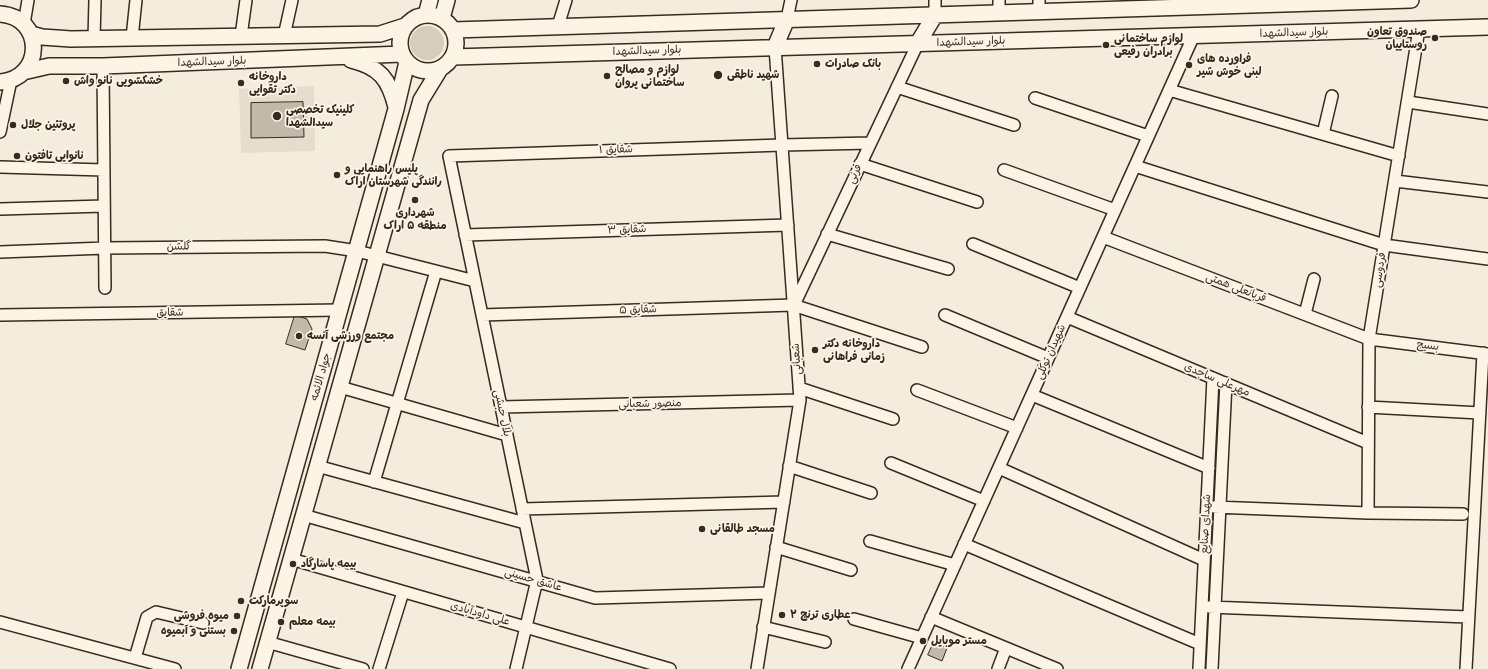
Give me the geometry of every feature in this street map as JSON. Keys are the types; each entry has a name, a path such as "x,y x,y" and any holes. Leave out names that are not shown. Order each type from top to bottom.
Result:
{"main road":[{"path":"426,15 430,0"},
{"path":"442,18 447,0"},
{"path":"453,30 787,19 935,7 1411,0"},
{"path":"918,43 935,7"},
{"path":"0,14 12,16 27,29 42,37 94,39 380,34 405,26"},
{"path":"426,15 434,15 442,18 453,30 456,38 456,48 453,57 440,69 422,71 414,68 404,58 400,40 405,26 411,20 426,15"},
{"path":"776,47 787,19"},
{"name":"بلوار سیدالشهدا","path":"453,57 1488,27"},
{"path":"11,78 28,67 33,54 34,47 27,29"},
{"path":"338,57 354,60 376,69 385,78 392,90 396,109"},
{"name":"بلوار سیدالشهدا","path":"11,78 49,66 103,66 338,57 404,58"},
{"name":"جواد الائمه","path":"239,669 396,109 404,58"},
{"name":"جواد الائمه","path":"260,669 421,100 440,69"}],"street":[{"path":"27,29 28,0"},
{"path":"94,39 96,0"},
{"path":"132,38 136,0"},
{"path":"240,36 246,0"},
{"path":"284,36 292,0"},
{"path":"558,26 566,0"},
{"path":"787,19 791,0"},
{"name":"فردوسی","path":"1368,513 1369,339 1419,29"},
{"name":"شهیدان توکلی","path":"908,669 1194,35"},
{"name":"قرنی","path":"793,305 918,43"},
{"name":"شعبانی","path":"756,669 800,400 776,47"},
{"path":"103,66 105,288"},
{"path":"0,132 11,78"},
{"path":"897,87 1014,125"},
{"path":"1169,90 1399,156"},
{"path":"1323,134 1332,96"},
{"path":"1035,98 1148,136"},
{"path":"1408,102 1488,114"},
{"path":"782,144 870,143"},
{"name":"شقایق ۱","path":"449,156 782,144"},
{"name":"بلال حبشی","path":"449,156 537,580 516,669"},
{"path":"860,164 977,202"},
{"path":"1135,166 1384,245 1488,260"},
{"path":"0,167 104,170"},
{"path":"1004,170 1115,210"},
{"path":"1395,181 1488,192"},
{"path":"0,209 104,206"},
{"name":"شقایق ۳","path":"465,235 788,225"},
{"path":"827,234 948,269"},
{"name":"قربانعلی همتی","path":"1103,237 1369,339"},
{"path":"973,244 1080,288"},
{"name":"گلشن","path":"0,252 105,248 325,246 357,251 475,281"},
{"path":"374,482 436,271"},
{"path":"1304,314 1314,278"},
{"path":"793,305 922,348"},
{"name":"شقایق ۵","path":"482,315 793,305"},
{"name":"شقایق","path":"0,315 340,310"},
{"path":"946,315 1048,358"},
{"name":"مهرعلی ساجدی","path":"1067,317 1368,443"},
{"name":"بسیج","path":"1369,339 1486,354"},
{"path":"1466,669 1480,413 1486,354"},
{"name":"شهدای صنایع","path":"1199,669 1213,378"},
{"name":"شهدای صنایع","path":"1212,669 1226,384"},
{"path":"340,387 507,435"},
{"path":"799,388 892,419"},
{"path":"917,390 1017,428"},
{"path":"1032,395 1209,468"},
{"name":"منصور شعبانی","path":"501,407 800,400"},
{"path":"1368,407 1480,413"},
{"path":"1212,413 1225,414"},
{"path":"891,464 984,501"},
{"path":"317,466 525,523"},
{"path":"789,466 872,493"},
{"path":"999,468 1204,560"},
{"path":"522,509 784,502"},
{"path":"1207,507 1368,513 1463,514"},
{"name":"عاشق حسینی","path":"303,515 537,580 594,598 769,593"},
{"path":"870,541 955,565"},
{"path":"964,544 1200,644"},
{"path":"776,547 851,570"},
{"name":"علی داودآبادی","path":"291,559 670,669"},
{"path":"379,669 402,592"},
{"path":"1202,607 1468,617"},
{"path":"134,658 147,617 151,614 156,612 203,624"},
{"path":"931,617 1057,669"},
{"path":"854,619 922,638"},
{"path":"0,622 175,669"},
{"path":"763,627 825,642"},
{"path":"267,642 363,669"},
{"path":"998,669 1006,648"}],"shaded area":[{"path":"424,26 430,26 434,27 441,33 444,43 443,50 437,57 430,60 424,60 420,59 413,53 410,46 410,40 411,36 417,29"},
{"name":"کلینیک تخصصی سیدالشهدا","path":"314,86 315,151 241,153 239,89"}],"building":[{"path":"303,102 304,137 251,138 251,103"},
{"name":"مجتمع ورزشی آنسه","path":"295,315 307,319 312,329 305,350 286,344"},
{"path":"934,642 947,648 942,661 928,655"}],"place":[{"name":"صندوق تعاون روستاییان","path":"1435,38"},
{"name":"لوازم ساختمانی برادران رفیعی","path":"1106,45"},
{"name":"بانک صادرات","path":"817,64"},
{"name":"فراورده های لبنی خوش شیر","path":"1189,65"},
{"name":"شهید ناطقی","path":"718,75"},
{"name":"لوازم و مصالح ساختمانی پروان","path":"607,76"},
{"name":"خشکشویی نانو واش","path":"66,81"},
{"name":"داروخانه دکتر تقوایی","path":"241,83"},
{"name":"کلینیک تخصصی سیدالشهدا","path":"277,116"},
{"name":"پروتئین جلال","path":"13,125"},
{"name":"نانوایی تافتون","path":"17,156"},
{"name":"پلیس راهنمایی و رانندگی شهرستان اراک","path":"337,175"},
{"name":"شهرداری منطقه ۵ اراک","path":"415,200"},
{"name":"مجتمع ورزشی آنسه","path":"299,336"},
{"name":"داروخانه دکتر زمانی فراهانی","path":"815,350"},
{"name":"مسجد طالقانی","path":"702,529"},
{"name":"بیمه پاسارگاد","path":"293,564"},
{"name":"سوپرمارکت","path":"241,601"},
{"name":"عطاری ترنج ۲","path":"782,615"},
{"name":"میوه فروشی","path":"237,616"},
{"name":"بیمه معلم","path":"281,622"},
{"name":"بستنی و آبمیوه","path":"234,631"},
{"name":"مستر موبایل","path":"923,641"}]}
